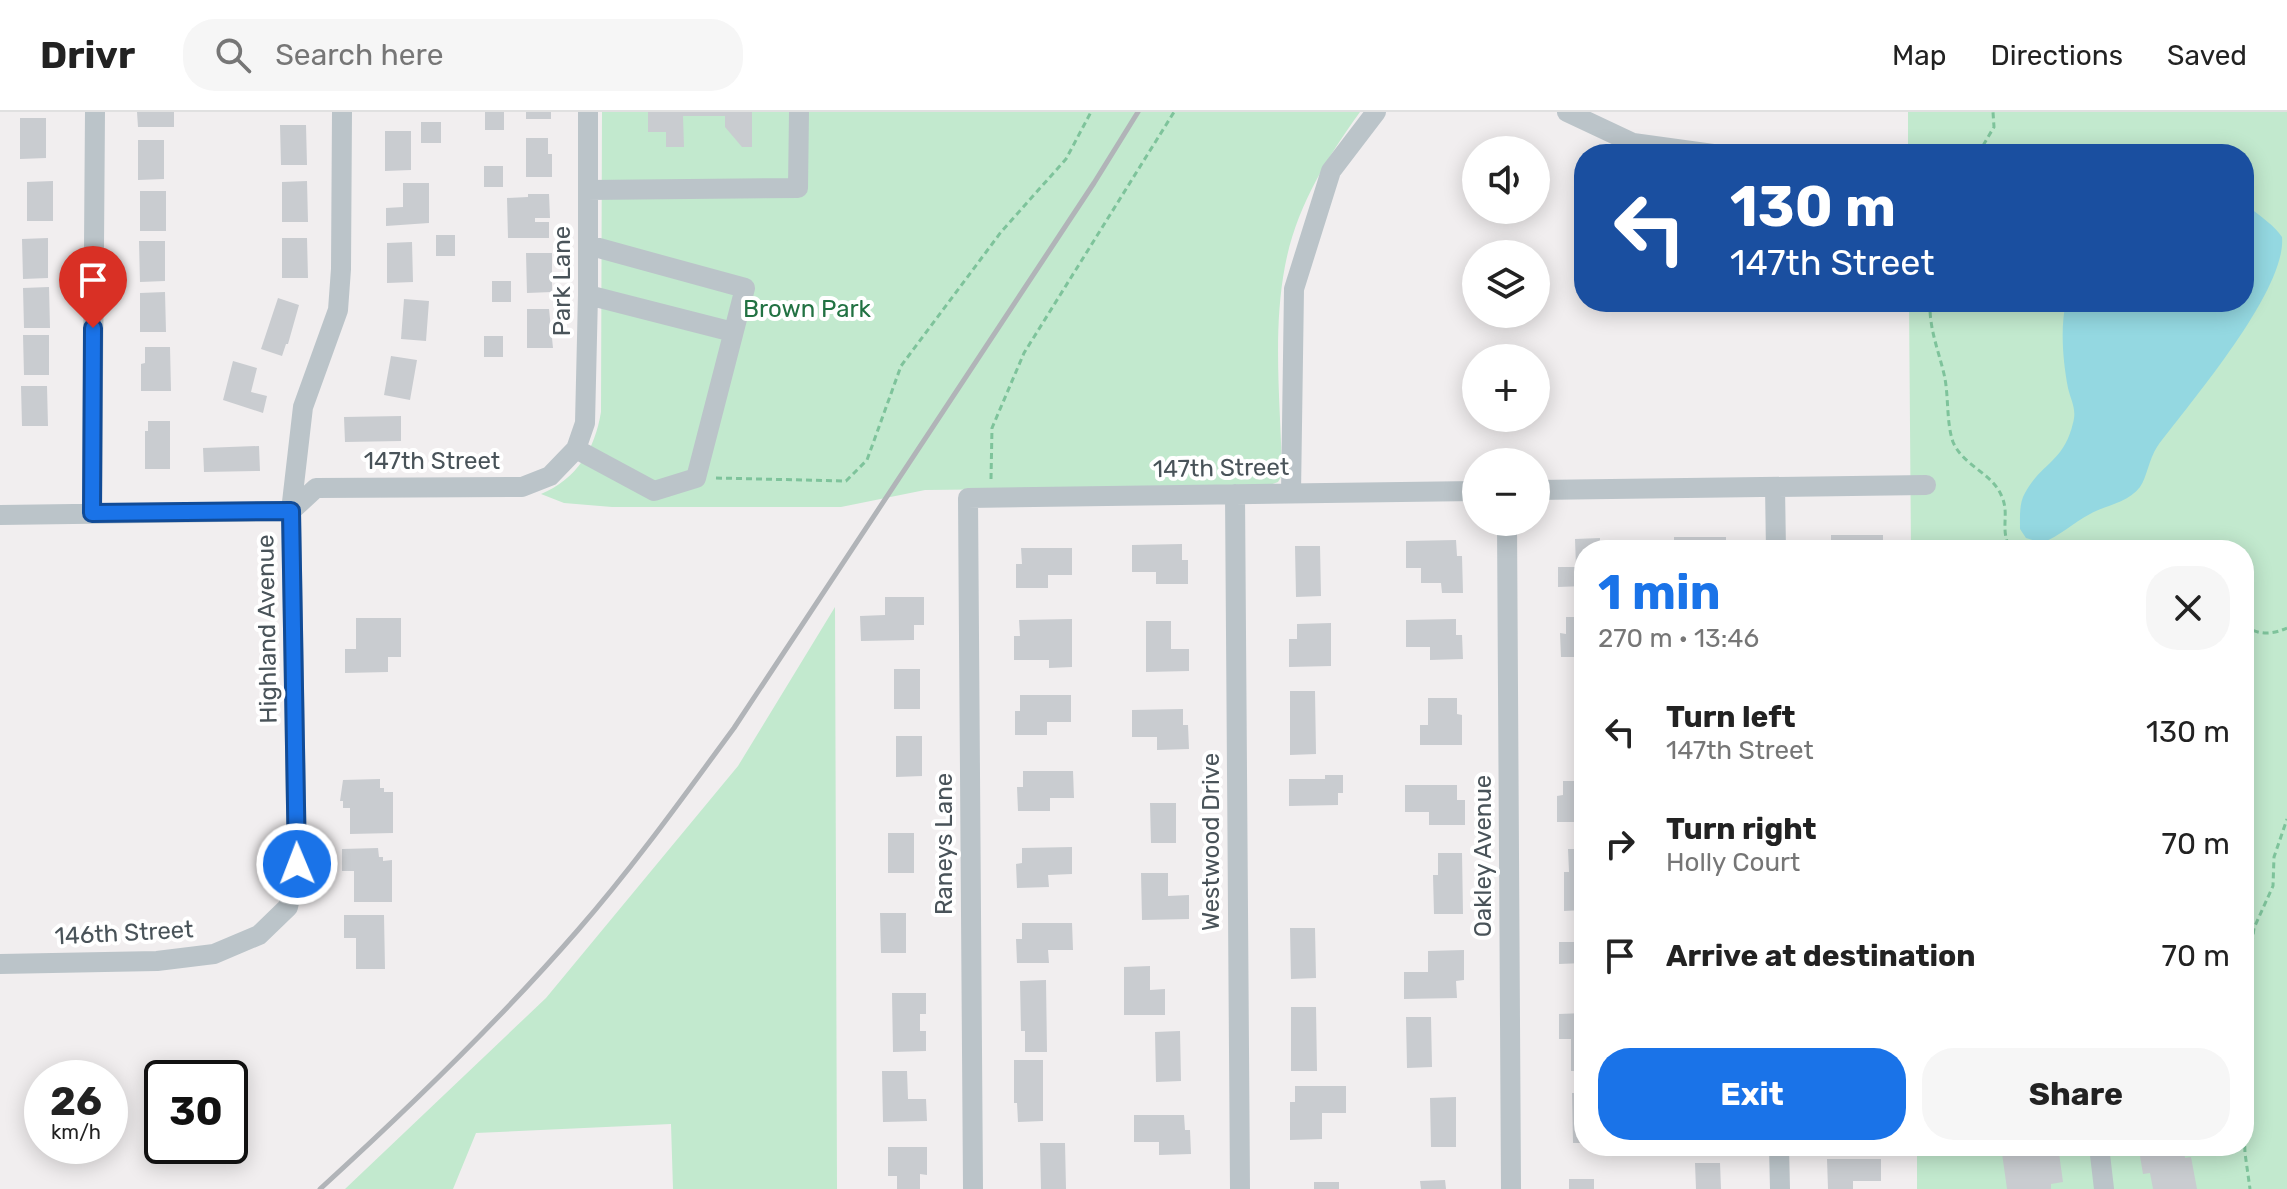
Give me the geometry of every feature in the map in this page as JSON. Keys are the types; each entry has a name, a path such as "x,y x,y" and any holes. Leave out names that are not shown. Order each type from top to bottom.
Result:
{"street":[{"path":"92,513 95,112"},
{"name":"Highland Avenue","path":"297,864 291,511 303,407 338,310 342,112"},
{"name":"Park Lane","path":"576,449 585,423 588,112"},
{"path":"588,190 798,188 799,112"},
{"path":"1291,493 1294,289 1331,171 1376,112"},
{"path":"1567,112 1640,144"},
{"path":"576,449 654,491 696,478 745,288 588,245"},
{"path":"588,295 733,332"},
{"name":"147th Street","path":"291,511 316,488 522,487 550,476 576,449"},
{"path":"1550,490 1926,485"},
{"path":"1775,487 1776,540"},
{"name":"147th Street","path":"968,498 1462,491"},
{"name":"Westwood Drive","path":"1235,494 1240,1189"},
{"name":"Raneys Lane","path":"968,498 973,1189"},
{"path":"0,515 291,511"},
{"name":"Oakley Avenue","path":"1507,536 1511,1189"},
{"name":"146th Street","path":"0,964 157,961 214,954 259,935 288,907 297,864"},
{"path":"1779,1156 1780,1189"},
{"path":"2100,1156 2104,1189"}],"path":[{"path":"696,478 846,481 867,460 901,366 1001,232 1066,159 1091,112"},
{"path":"990,497 992,428 1024,353 1174,112"},
{"path":"1984,144 1994,127 1993,112"},
{"path":"1930,312 1930,325 1944,373 1953,442 1964,457 1995,485 2004,499 2005,540"},
{"path":"2254,632 2273,634 2287,628"},
{"path":"2254,928 2273,886 2274,857 2287,819"},
{"path":"2247,1156 2250,1189"}],"green space":[{"name":"Brown Park","path":"602,112 1360,112 1314,185 1297,224 1285,266 1278,344 1282,475 1278,482 1267,486 925,490 841,507 612,507 564,503 541,494 565,480 582,461 594,438 601,412"},
{"path":"1908,112 2287,112 2287,1189 1917,1189 1917,1156 2254,1156 2254,540 1911,540 1909,312 2254,312 2254,144 1908,144"},
{"path":"835,607 837,1189 673,1189 671,1124 476,1133 453,1189 345,1189 546,998 738,766"}],"water":[{"path":"2254,211 2282,237 2279,260 2253,316 2157,447 2140,487 2123,500 2090,514 2055,537 2032,540 2026,538 2020,529 2023,497 2031,483 2064,446 2074,418 2064,356 2065,312 2254,312"}],"building":[{"path":"137,112 174,112 174,127 138,127"},
{"path":"485,112 504,112 504,130 485,130"},
{"path":"526,112 551,112 551,119 526,119"},
{"path":"648,112 752,112 752,147 742,147 725,127 725,116 683,116 684,147 666,147 666,132 648,132"},
{"path":"20,118 46,118 46,158 20,159"},
{"path":"421,122 441,122 441,143 421,143"},
{"path":"280,125 306,125 307,165 281,165"},
{"path":"385,131 411,131 411,170 385,171"},
{"path":"526,138 548,138 552,177 526,177"},
{"path":"138,140 164,140 164,179 138,180"},
{"path":"484,166 503,166 503,187 484,187"},
{"path":"53,181 53,221 27,221 27,182"},
{"path":"307,181 308,222 282,222 282,182"},
{"path":"403,183 429,183 429,223 386,226 386,208 403,207"},
{"path":"140,191 166,191 166,231 140,231"},
{"path":"528,194 549,194 550,218 535,218 535,222 549,222 549,238 508,238 507,198 528,197"},
{"path":"436,235 455,235 455,256 436,256"},
{"path":"48,238 48,278 23,279 22,239"},
{"path":"282,238 307,238 308,278 282,278"},
{"path":"139,241 165,241 165,281 140,282"},
{"path":"412,242 413,282 387,283 387,243"},
{"path":"526,253 552,253 552,292 527,293"},
{"path":"492,281 511,281 511,302 492,302"},
{"path":"49,287 50,328 24,328 23,288"},
{"path":"165,292 166,332 140,332 140,293"},
{"path":"278,298 299,305 282,356 261,349"},
{"path":"404,299 429,301 426,341 401,339"},
{"path":"527,309 549,309 553,348 527,348"},
{"path":"23,335 49,335 49,375 24,375"},
{"path":"484,336 503,336 503,357 484,357"},
{"path":"145,347 170,347 171,391 141,391 141,364 145,363"},
{"path":"391,356 417,360 410,400 384,395"},
{"path":"233,361 257,368 251,392 267,396 263,413 223,400"},
{"path":"21,386 47,386 48,426 22,426"},
{"path":"401,416 401,441 345,442 344,417"},
{"path":"148,421 170,421 170,469 145,469"},
{"path":"259,446 260,471 204,472 203,448"},
{"path":"1831,535 1883,535 1883,540 1831,540"},
{"path":"1674,537 1726,537 1726,540 1674,540"},
{"path":"1456,540 1457,556 1462,556 1463,593 1442,593 1441,583 1421,583 1421,568 1406,568 1406,541"},
{"path":"1182,544 1182,560 1188,560 1188,584 1156,584 1156,572 1132,572 1132,545"},
{"path":"1295,546 1320,546 1321,596 1296,597"},
{"path":"1021,548 1072,548 1072,575 1048,575 1048,588 1016,588 1016,564 1022,564"},
{"path":"1558,567 1574,567 1574,586 1558,587"},
{"path":"885,597 924,597 924,625 914,625 914,640 861,641 860,616 885,615"},
{"path":"1566,617 1574,617 1574,657 1561,657 1560,633 1566,634"},
{"path":"356,618 401,618 401,657 388,657 388,672 345,673 345,649 356,649"},
{"path":"1072,619 1072,667 1049,668 1049,660 1014,660 1014,636 1020,636 1019,620"},
{"path":"1456,619 1456,635 1462,635 1463,659 1430,660 1430,647 1406,647 1406,620"},
{"path":"1146,621 1171,621 1171,649 1189,649 1189,671 1146,672"},
{"path":"1331,623 1331,666 1289,667 1289,639 1297,639 1297,624"},
{"path":"894,669 920,669 920,709 894,709"},
{"path":"1290,691 1315,691 1316,754 1290,755"},
{"path":"1020,695 1071,695 1071,722 1047,722 1047,735 1015,735 1015,711 1020,711"},
{"path":"1428,698 1457,698 1457,714 1462,715 1462,745 1420,745 1420,725 1428,725"},
{"path":"1183,709 1183,725 1188,725 1189,749 1157,750 1157,737 1132,737 1132,710"},
{"path":"896,736 922,736 922,776 896,777"},
{"path":"1023,771 1073,771 1074,798 1050,798 1050,811 1018,811 1017,787 1023,787"},
{"path":"1325,775 1343,775 1343,793 1338,793 1338,805 1289,806 1289,779 1325,779"},
{"path":"380,779 380,788 384,788 384,792 393,792 393,833 350,834 350,808 343,808 343,801 340,801 343,780"},
{"path":"1563,781 1574,781 1574,822 1557,822 1557,796 1563,795"},
{"path":"1405,785 1457,785 1457,800 1465,800 1465,825 1429,825 1429,812 1405,812"},
{"path":"1150,803 1176,803 1176,843 1151,843"},
{"path":"888,833 914,833 914,873 888,873"},
{"path":"1072,847 1072,874 1048,875 1049,887 1017,888 1016,864 1022,863 1022,848"},
{"path":"378,848 383,861 392,860 392,902 354,902 354,871 342,871 342,849"},
{"path":"1568,849 1574,849 1574,910 1564,911 1564,872 1569,872"},
{"path":"1438,853 1462,853 1463,914 1434,914 1433,875 1438,875"},
{"path":"1141,873 1168,873 1168,896 1189,895 1189,919 1142,920"},
{"path":"880,913 906,913 906,953 881,953"},
{"path":"344,915 384,915 385,969 356,969 356,938 344,938"},
{"path":"1022,923 1072,923 1073,950 1048,950 1049,963 1017,963 1016,939 1022,939"},
{"path":"1290,928 1315,928 1316,978 1291,979"},
{"path":"1559,942 1574,942 1574,963 1559,964"},
{"path":"1464,950 1464,980 1456,981 1457,998 1404,999 1404,972 1428,972 1428,951"},
{"path":"1150,966 1150,990 1165,989 1165,1015 1124,1015 1124,967"},
{"path":"1046,980 1047,1052 1025,1052 1025,1031 1021,1031 1020,981"},
{"path":"892,993 926,993 926,1014 920,1014 920,1031 926,1031 926,1051 893,1052"},
{"path":"1291,1007 1316,1007 1317,1071 1291,1071"},
{"path":"1574,1013 1574,1071 1571,1071 1571,1039 1559,1039 1559,1014"},
{"path":"1406,1017 1431,1017 1432,1067 1407,1068"},
{"path":"1180,1031 1181,1081 1156,1082 1155,1032"},
{"path":"1014,1060 1043,1060 1043,1121 1018,1122 1017,1103 1014,1103"},
{"path":"882,1071 907,1071 908,1099 926,1099 927,1121 883,1122"},
{"path":"1295,1086 1346,1086 1346,1113 1322,1113 1322,1139 1290,1140 1290,1102 1295,1102"},
{"path":"1572,1093 1574,1093 1574,1143"},
{"path":"1456,1097 1456,1147 1431,1147 1430,1098"},
{"path":"1134,1115 1184,1115 1185,1130 1190,1130 1191,1154 1159,1155 1159,1142 1134,1142"},
{"path":"1040,1143 1065,1143 1066,1189 1041,1189"},
{"path":"888,1147 927,1147 927,1175 920,1174 920,1189 897,1189 897,1176 888,1176"},
{"path":"2002,1156 2059,1156 2063,1182 2051,1184 2051,1189 2007,1189"},
{"path":"2140,1156 2191,1157 2197,1189 2153,1189 2150,1173 2143,1174"},
{"path":"1827,1159 1881,1159 1881,1181 1853,1181 1853,1189 1828,1189"},
{"path":"1695,1163 1720,1163 1721,1189 1696,1189"},
{"path":"1569,1179 1594,1179 1594,1189 1569,1189"},
{"path":"1445,1180 1446,1189 1421,1189 1420,1181"},
{"path":"1314,1182 1339,1182 1339,1189 1314,1189"}],"railway":[{"path":"320,1189 517,998 599,906 658,830 734,728 1138,112"}],"route":[{"path":"93,328 92,513 291,511 297,864"}]}
